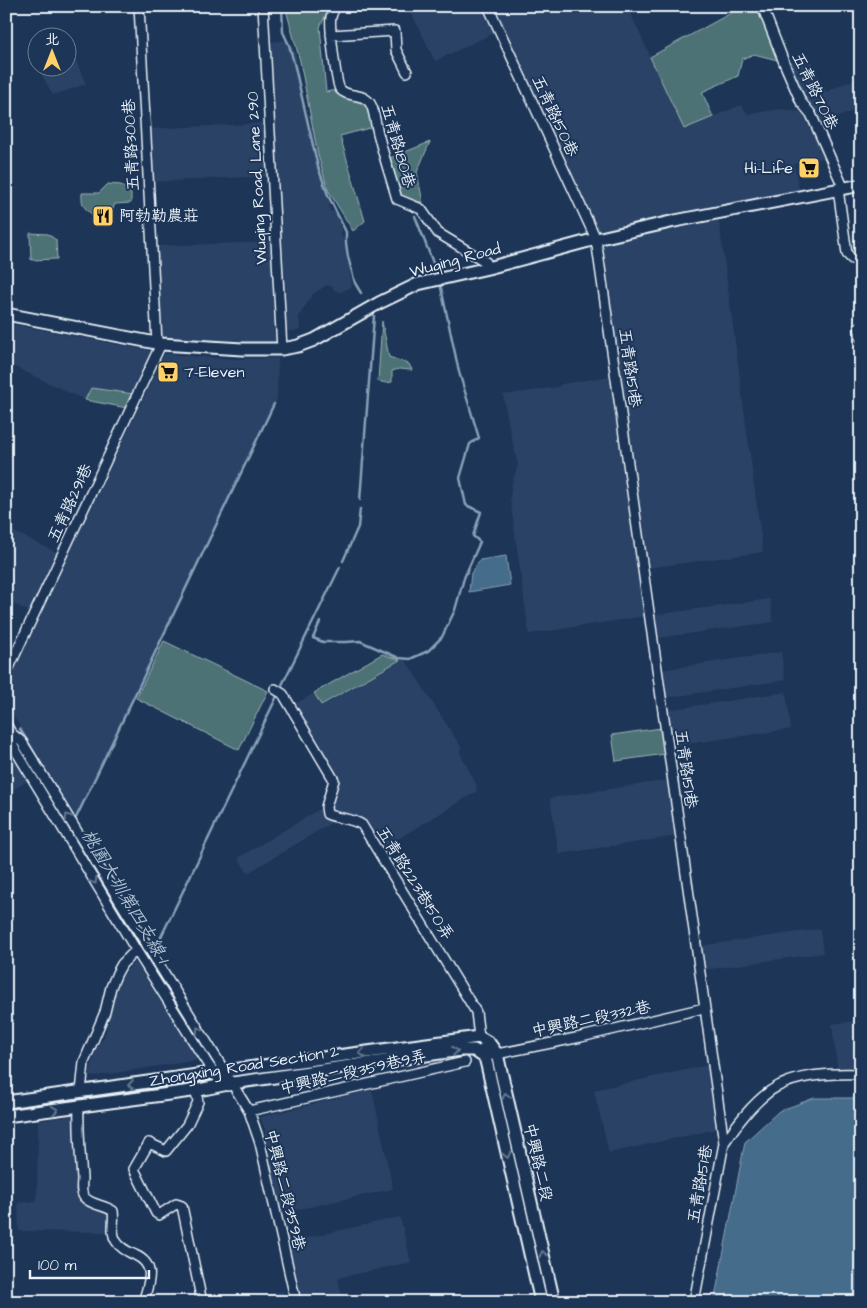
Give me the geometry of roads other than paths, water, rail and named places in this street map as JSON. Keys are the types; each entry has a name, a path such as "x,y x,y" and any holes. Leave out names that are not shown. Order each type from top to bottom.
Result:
{"street":[{"name":"五青路300巷","path":"139,6 159,343"},
{"name":"Wuqing Road, Lane 290","path":"263,6 282,349"},
{"name":"五青路180巷","path":"336,6 331,17 331,36 340,89 368,100 372,107 397,199 421,209 438,234 486,262 488,268"},
{"name":"五青路150巷","path":"488,6 596,239"},
{"name":"五青路70巷","path":"762,6 785,65 801,102 811,114 841,189 847,254 852,259 861,256"},
{"path":"331,36 395,31 396,50 407,72"},
{"name":"Wuqing Road","path":"6,314 159,343 242,349 282,349 314,340 379,302 418,284 675,220 861,185"},
{"name":"五青路151巷","path":"596,239 724,1143 694,1302"},
{"path":"861,326 859,327 861,338"},
{"name":"五青路291巷","path":"6,674 159,343"},
{"name":"五青路223巷150弄","path":"275,689 283,694 334,780 326,807 328,814 362,825 476,1012 479,1037"},
{"path":"6,724 11,733 22,742 219,1072"},
{"path":"11,733 12,746 136,950 219,1072"},
{"path":"136,950 122,964 110,987 105,1012 84,1062 79,1106 78,1142 84,1197 113,1211 112,1231 116,1242 126,1251 144,1261 150,1269 150,1277 143,1302"},
{"name":"中興路二段332巷","path":"484,1057 582,1037 704,1008"},
{"path":"479,1037 489,1043 497,1054"},
{"name":"中興路二段","path":"479,1037 540,1300"},
{"name":"Zhongxing Road Section 2","path":"6,1102 479,1037"},
{"name":"Zhongxing Road Section 2","path":"6,1116 231,1086 460,1050 474,1050 484,1057"},
{"name":"中興路二段","path":"497,1054 553,1299"},
{"name":"中興路二段359巷9弄","path":"249,1111 465,1062"},
{"name":"中興路二段359巷","path":"219,1072 249,1111 260,1143 296,1302"},
{"path":"724,1143 750,1108 771,1090 795,1080 835,1074 861,1074"},
{"path":"199,1090 198,1102 182,1132 166,1151 149,1143 134,1168 156,1213 159,1215 176,1204 182,1206 202,1302"},
{"path":"540,1300 553,1299"}],"waterway":[{"path":"282,6 283,32 294,63 318,167 328,195 346,232 348,257 355,283 361,293"},
{"path":"415,216 438,276"},
{"path":"320,622 313,638 323,642 360,641 399,658 410,659 428,651 442,637 455,610 464,578 480,542 473,536 481,512 466,505 460,478 470,444 479,438 459,372 440,283"},
{"path":"360,500 374,316"},
{"path":"20,729 75,820 274,404"},
{"path":"343,561 358,527 360,509"},
{"path":"281,687 340,567"},
{"path":"152,946 159,941 278,694"},
{"name":"桃園大圳第四支線-1","path":"40,779 203,1048"}],"place":[{"name":"Hi-Life","path":"809,168"},
{"name":"阿勃勒農莊","path":"103,216"},
{"name":"7-Eleven","path":"168,372"}]}
